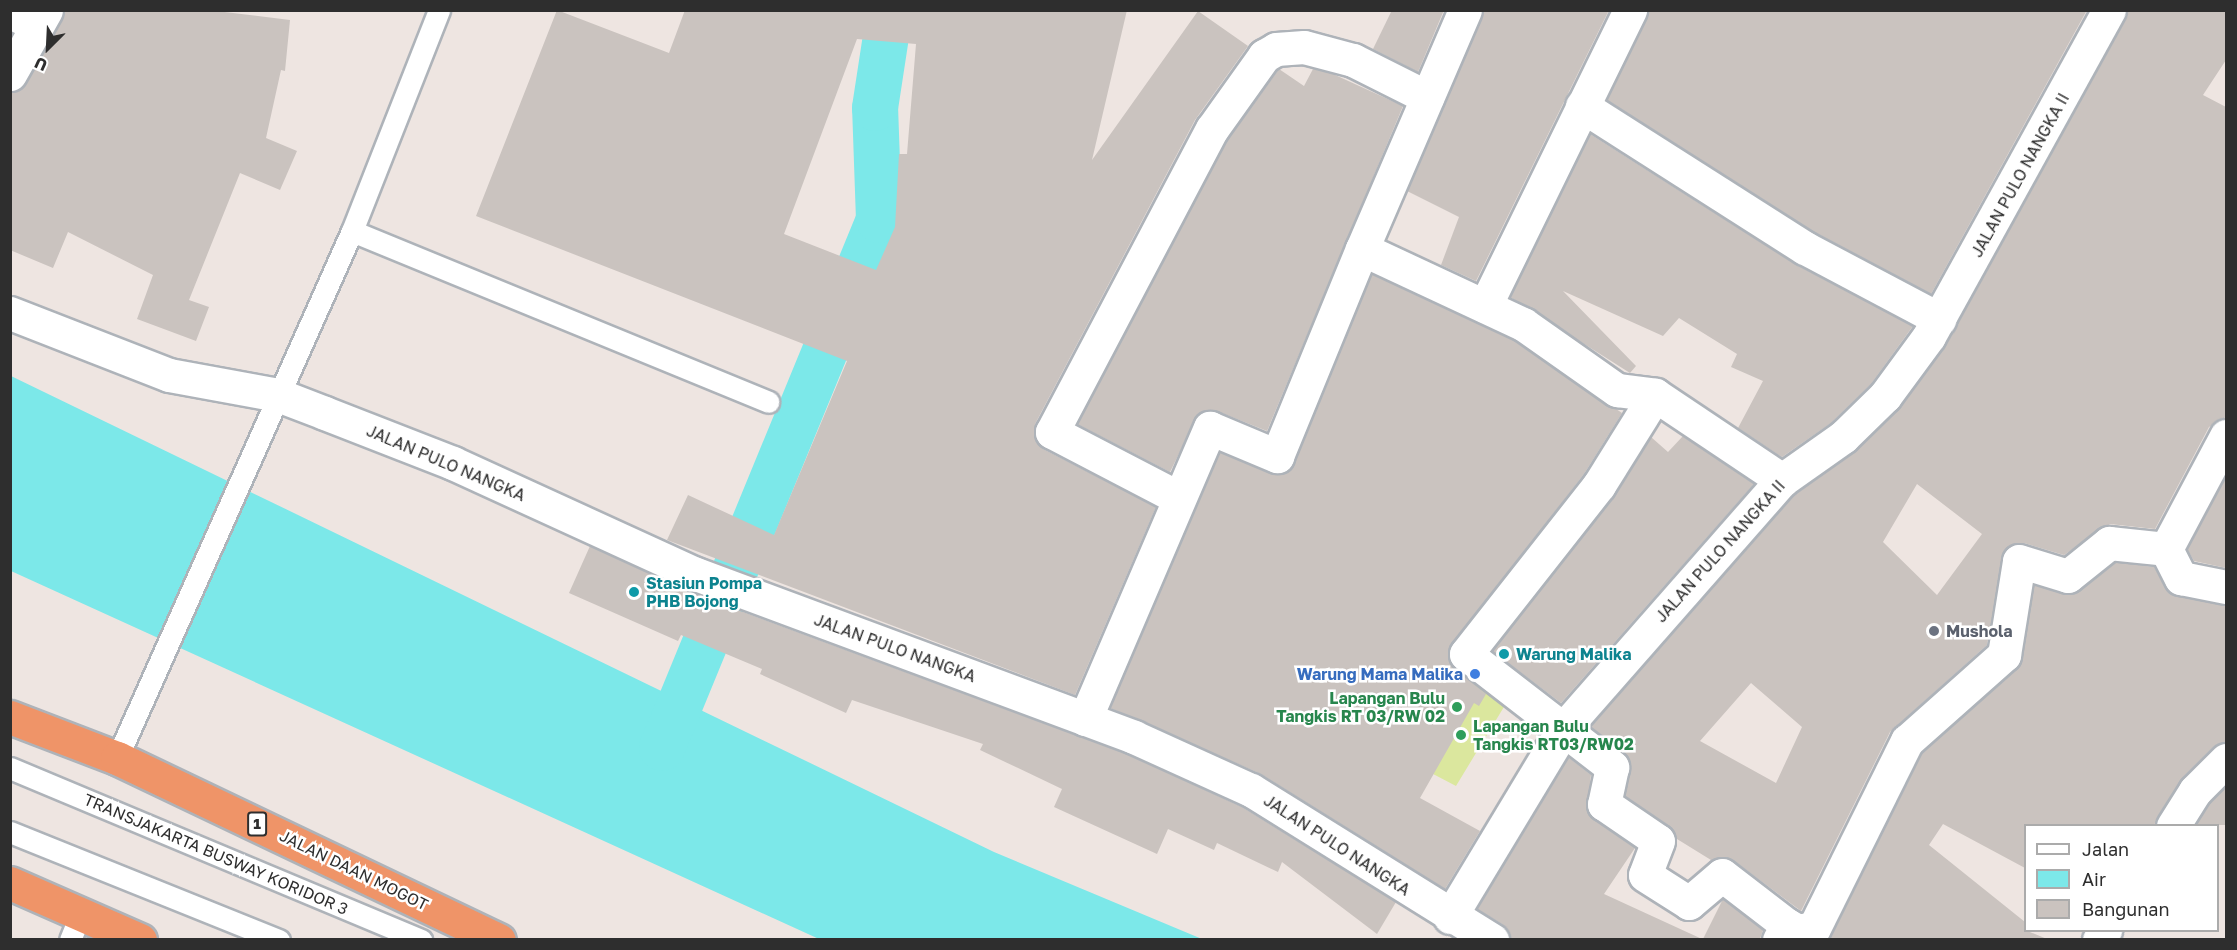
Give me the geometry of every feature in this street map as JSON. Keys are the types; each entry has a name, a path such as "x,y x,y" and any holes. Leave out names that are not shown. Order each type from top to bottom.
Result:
{"highway":[{"name":"JALAN DAAN MOGOT","path":"10,717 117,758 499,939"},
{"path":"10,883 75,926 140,939"}],"street":[{"path":"1085,719 1177,497 1210,428 1277,456 1362,249 1465,10"},
{"path":"1485,306 1630,10"},
{"name":"JALAN PULO NANGKA II","path":"1450,917 1564,728 1782,480 1843,437 1885,396 1939,319 2109,10"},
{"path":"10,74 31,16"},
{"path":"1177,497 1052,432 1212,129 1264,56 1276,49 1304,47 1353,60 1427,97"},
{"path":"1582,106 1805,248 1939,319"},
{"path":"1362,249 1523,324 1617,390 1655,395 1782,480"},
{"name":"JALAN PULO NANGKA","path":"10,313 169,375 278,395 453,463 696,574 1085,719 1251,790 1450,917 1492,939"},
{"path":"1655,395 1599,485 1466,654 1612,767 1604,804 1658,841 1645,875 1689,903 1722,875 1783,932 1814,928 1907,741 2004,655 2019,561 2068,576 2109,543 2166,549"},
{"path":"2166,549 2226,436"},
{"path":"2166,549 2181,578 2226,587"},
{"path":"2174,824 2195,791 2226,760"}],"lane":[{"path":"117,758 352,231 439,10"},
{"path":"352,231 768,402"},
{"name":"TRANSJAKARTA BUSWAY KORIDOR 3","path":"10,768 422,939"},
{"path":"10,832 279,939"}],"green space":[{"name":"Lapangan Bulu Tangkis RT03/RW02","path":"1475,674 1513,692 1456,786 1414,764 1457,707"}],"water":[{"path":"11,376 994,852 1202,939 819,939 11,571"}],"building":[{"path":"65,10 208,10 290,20 285,71 281,70 266,138 297,151 280,190 240,173 189,300 209,307 196,341 137,319 153,275 68,232 53,268 10,250 10,93 26,83"},
{"path":"557,10 669,53 685,10 1127,10 1092,160 1198,11 1248,46 1195,120 1035,424 1036,442 1043,449 1156,507 1075,695 667,540 688,495 774,535 847,361 476,216","holes":["857,39 916,44 907,154 899,154 895,227 876,270 784,234"]},
{"path":"1392,10 1444,10 1418,72 1373,49"},
{"path":"1483,10 1609,10 1476,281 1441,265 1459,217 1407,191"},
{"path":"1648,10 2087,10 1931,294 1814,232 1607,100"},
{"path":"2128,10 2226,10 2226,60 2203,95 2226,107 2226,417 2209,427 2155,529 2110,524 2064,555 2024,543 2005,549 1987,645 1890,732 1801,911 1733,860 1711,860 1677,839 1669,826 1625,796 1629,760 1590,726 1795,494 1854,452 1900,407 1955,328","holes":["1917,484 1982,534 1937,595 1883,542","1751,683 1802,727 1776,783 1700,741"]},
{"path":"1279,69 1304,86 1313,69 1333,74 1403,106 1267,431 1217,411 1199,413 1170,472 1077,424 1228,139"},
{"path":"1590,134 1795,264 1913,326 1871,384 1831,423 1782,457 1738,428 1763,381 1731,367 1737,354 1679,318 1663,336 1563,291 1636,366 1630,373 1510,297"},
{"path":"1372,274 1514,340 1622,413 1584,474 1448,651 1454,668 1486,694 1479,706 1474,703 1420,798 1480,831 1445,889 1261,774 1110,708 1220,452 1270,473 1289,470"},
{"path":"1683,436 1754,484 1561,703 1492,651 1614,496 1651,437 1668,452"},
{"path":"2226,475 2226,568 2194,561 2187,549"},
{"path":"590,546 689,592 1127,754 1242,807 1396,902 1377,934 1282,862 1278,872 1217,843 1214,850 1168,829 1157,854 1054,807 1062,789 980,750 983,744 852,700 846,713 760,674 762,669 681,635 678,641 569,593"},
{"path":"2115,562 2154,567 2170,593 2226,605 2226,742 2213,747 2182,778 2155,824 2024,824 2024,867 1943,824 1929,845 2024,921 2024,932 2047,939 1829,939 1922,753 2017,668 2034,585 2072,594"},
{"path":"1568,757 1591,775 1587,812 1635,848 1604,894 1702,939 1511,939 1502,924 1477,909"},
{"path":"2226,786 2226,825 2196,824 2210,803"},
{"path":"1723,899 1763,930 1760,939 1703,939"}],"waterway":[{"path":"662,748 879,220 875,108 890,10"}],"place":[{"name":"Stasiun Pompa PHB Bojong","path":"634,592"},
{"name":"Mushola","path":"1934,631"},
{"name":"Warung Malika","path":"1504,654"},
{"name":"Warung Mama Malika","path":"1475,674"},
{"name":"Lapangan Bulu Tangkis RT 03/RW 02","path":"1457,707"},
{"name":"Lapangan Bulu Tangkis RT03/RW02","path":"1461,735"}]}
